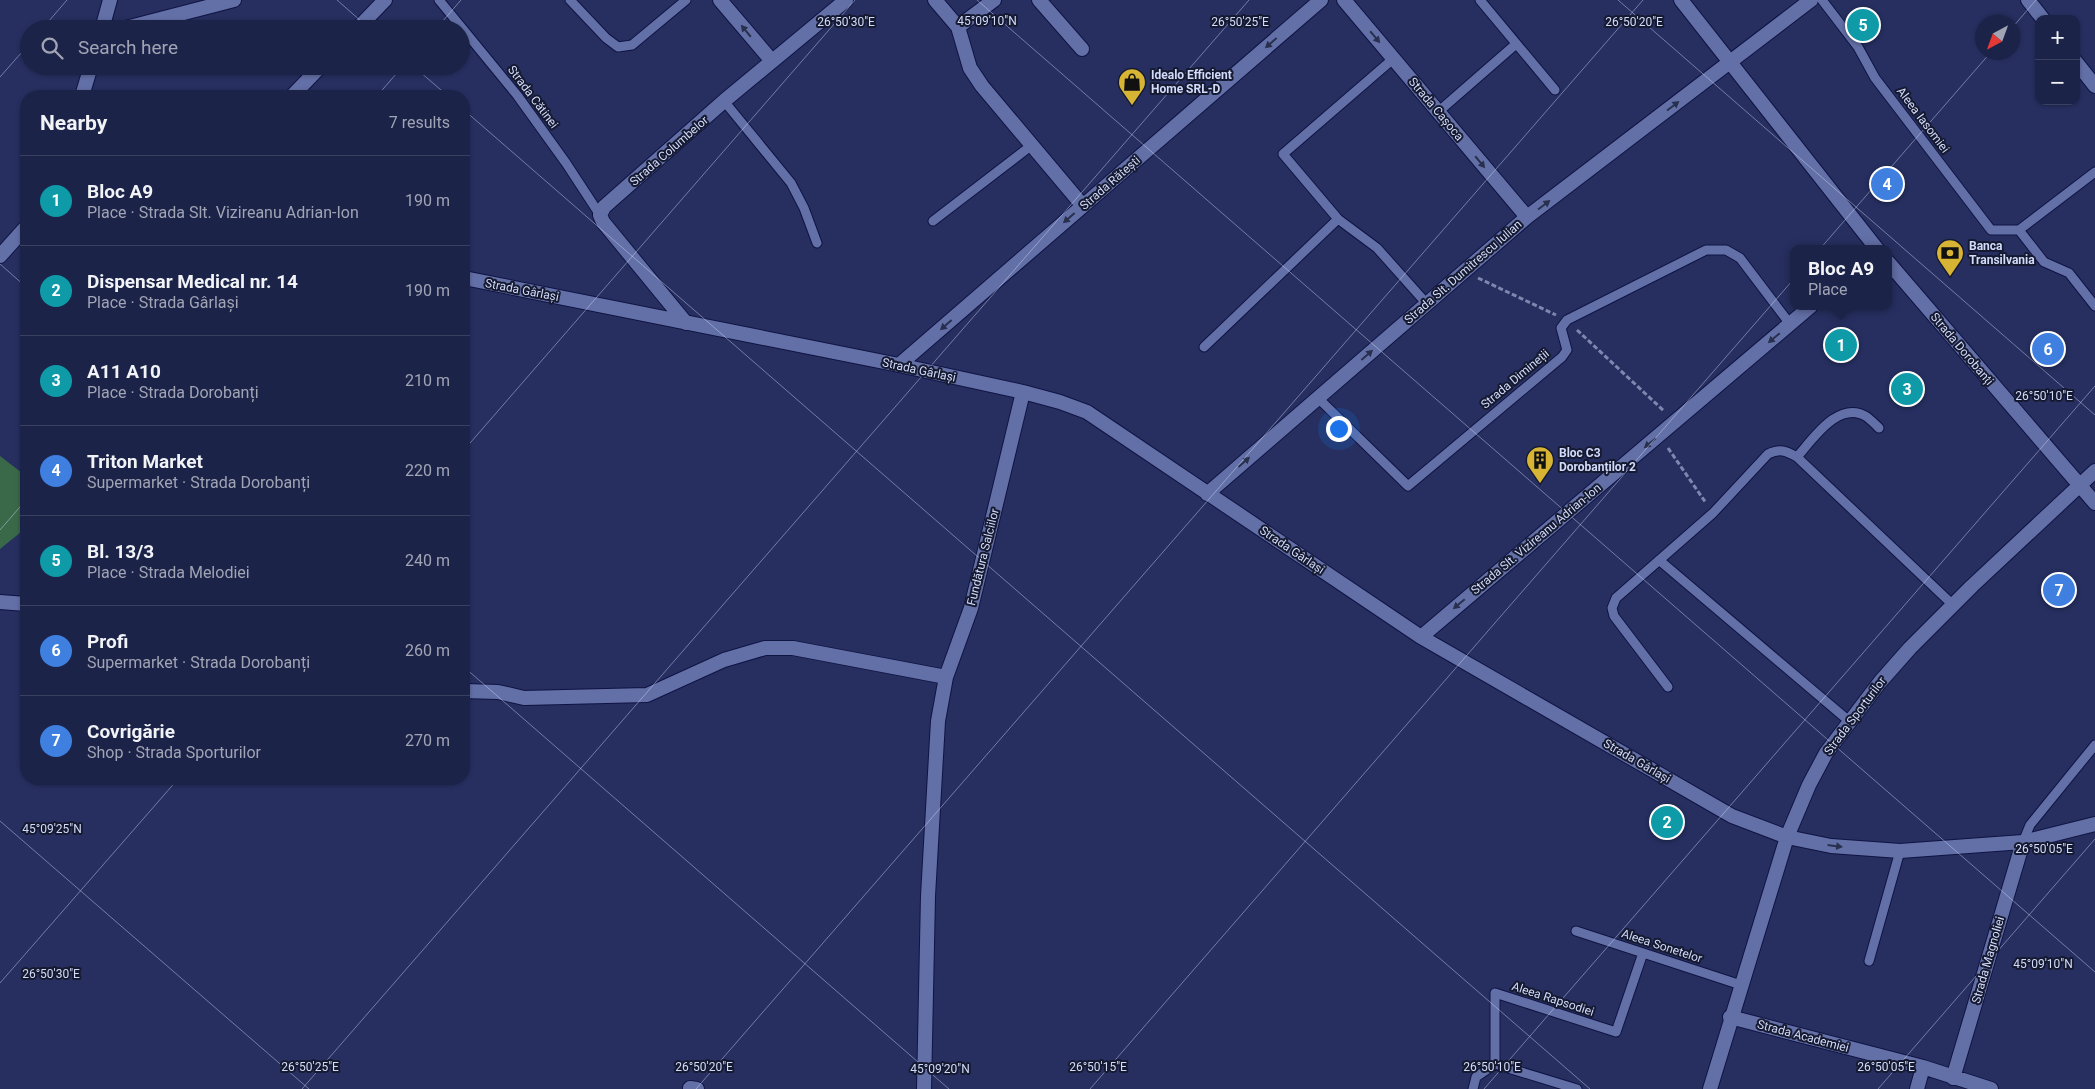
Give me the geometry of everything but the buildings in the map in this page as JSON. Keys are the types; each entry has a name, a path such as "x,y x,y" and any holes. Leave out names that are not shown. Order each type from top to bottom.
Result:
{"street":[{"path":"104,20 110,0"},
{"path":"157,20 234,0"},
{"path":"367,20 386,0"},
{"path":"720,0 772,61"},
{"name":"Strada Columbelor","path":"600,215 604,207 724,101 846,0"},
{"path":"935,0 958,27 970,68 982,86 1083,206"},
{"path":"958,27 994,0"},
{"path":"1039,0 1082,49"},
{"name":"Strada Rătești","path":"899,365 1321,0"},
{"name":"Strada Cașoca","path":"1344,0 1527,217"},
{"path":"1682,0 1874,245"},
{"name":"Strada Slt. Dumitrescu Iulian","path":"1207,494 1527,217 1811,0"},
{"path":"2028,0 2040,15"},
{"path":"2080,67 2095,86"},
{"path":"84,90 88,75"},
{"path":"298,90 312,75"},
{"path":"600,215 603,222 686,323"},
{"path":"0,256 20,234"},
{"name":"Strada Dorobanți","path":"1892,267 2095,503"},
{"name":"Strada Gârlași","path":"470,279 899,365 1023,392 1087,412 1421,637 1732,816 1787,837 1831,846 1900,850 2023,842 2095,824"},
{"name":"Strada Slt. Vizireanu Adrian-Ion","path":"1421,637 1807,310"},
{"name":"Fundătura Salciilor","path":"924,1089 928,896 938,721 946,677 971,608 1023,392"},
{"name":"Strada Sporturilor","path":"1710,1089 1730,1017 1787,837 1806,792 1826,753 1850,720 1910,648 2095,471"},
{"path":"0,602 20,604"},
{"path":"470,691 498,692 524,698 647,695 724,660 765,648 793,648 946,677"},
{"name":"Strada Magnoliei","path":"1953,1078 2023,842"},
{"name":"Strada Academiei","path":"1730,1017 1923,1067 1990,1089"},
{"path":"1917,1089 1923,1067"}],"lane":[{"name":"Strada Cătinei","path":"439,0 455,20"},
{"path":"570,0 606,38 618,47 632,46 686,0"},
{"path":"1480,0 1555,90"},
{"name":"Aleea Iasomiei","path":"1822,0 1858,47 1875,78 1991,230 2019,230"},
{"name":"Strada Cătinei","path":"470,38 517,95 566,163 600,215"},
{"path":"1438,112 1516,44"},
{"path":"1394,59 1283,154 1338,219 1377,248 1426,304"},
{"path":"724,101 791,183 804,208 817,242"},
{"path":"933,221 1032,145"},
{"path":"2095,172 2019,230 2044,262 2069,273 2095,306"},
{"path":"1204,347 1338,219"},
{"name":"Strada Dimineții","path":"1318,398 1408,486 1562,357 1567,350 1561,328 1567,320 1706,250 1726,250 1740,258 1790,324"},
{"path":"1797,457 1828,422 1844,414 1856,413 1866,416 1879,428"},
{"path":"1668,687 1614,616 1612,608 1616,598 1713,513 1768,454 1776,450 1785,450 1797,457 1953,605"},
{"path":"1659,560 1850,720"},
{"path":"2023,842 2030,825 2095,745"},
{"path":"1869,960 1900,850"},
{"name":"Aleea Sonetelor","path":"1576,931 1740,985"},
{"name":"Aleea Rapsodiei","path":"1495,1064 1495,993 1616,1032 1643,953"},
{"path":"1473,1089 1476,1077 1495,1064 1577,1089"}],"path":[{"path":"1659,435 1713,513"}],"green space":[{"path":"0,456 20,471 20,533 0,549"}],"place":[{"name":"Bl. 13/3","path":"1863,25"},
{"name":"Idealo Efficient Home SRL-D","path":"1132,106"},
{"name":"Triton Market","path":"1887,184"},
{"name":"Banca Transilvania","path":"1950,277"},
{"name":"Bloc A9","path":"1841,345"},
{"name":"Profi","path":"2048,349"},
{"name":"A11 A10","path":"1907,389"},
{"name":"Bloc C3 Dorobanților 2","path":"1540,484"},
{"name":"Covrigărie","path":"2059,590"},
{"name":"Dispensar Medical nr. 14","path":"1667,822"}]}
